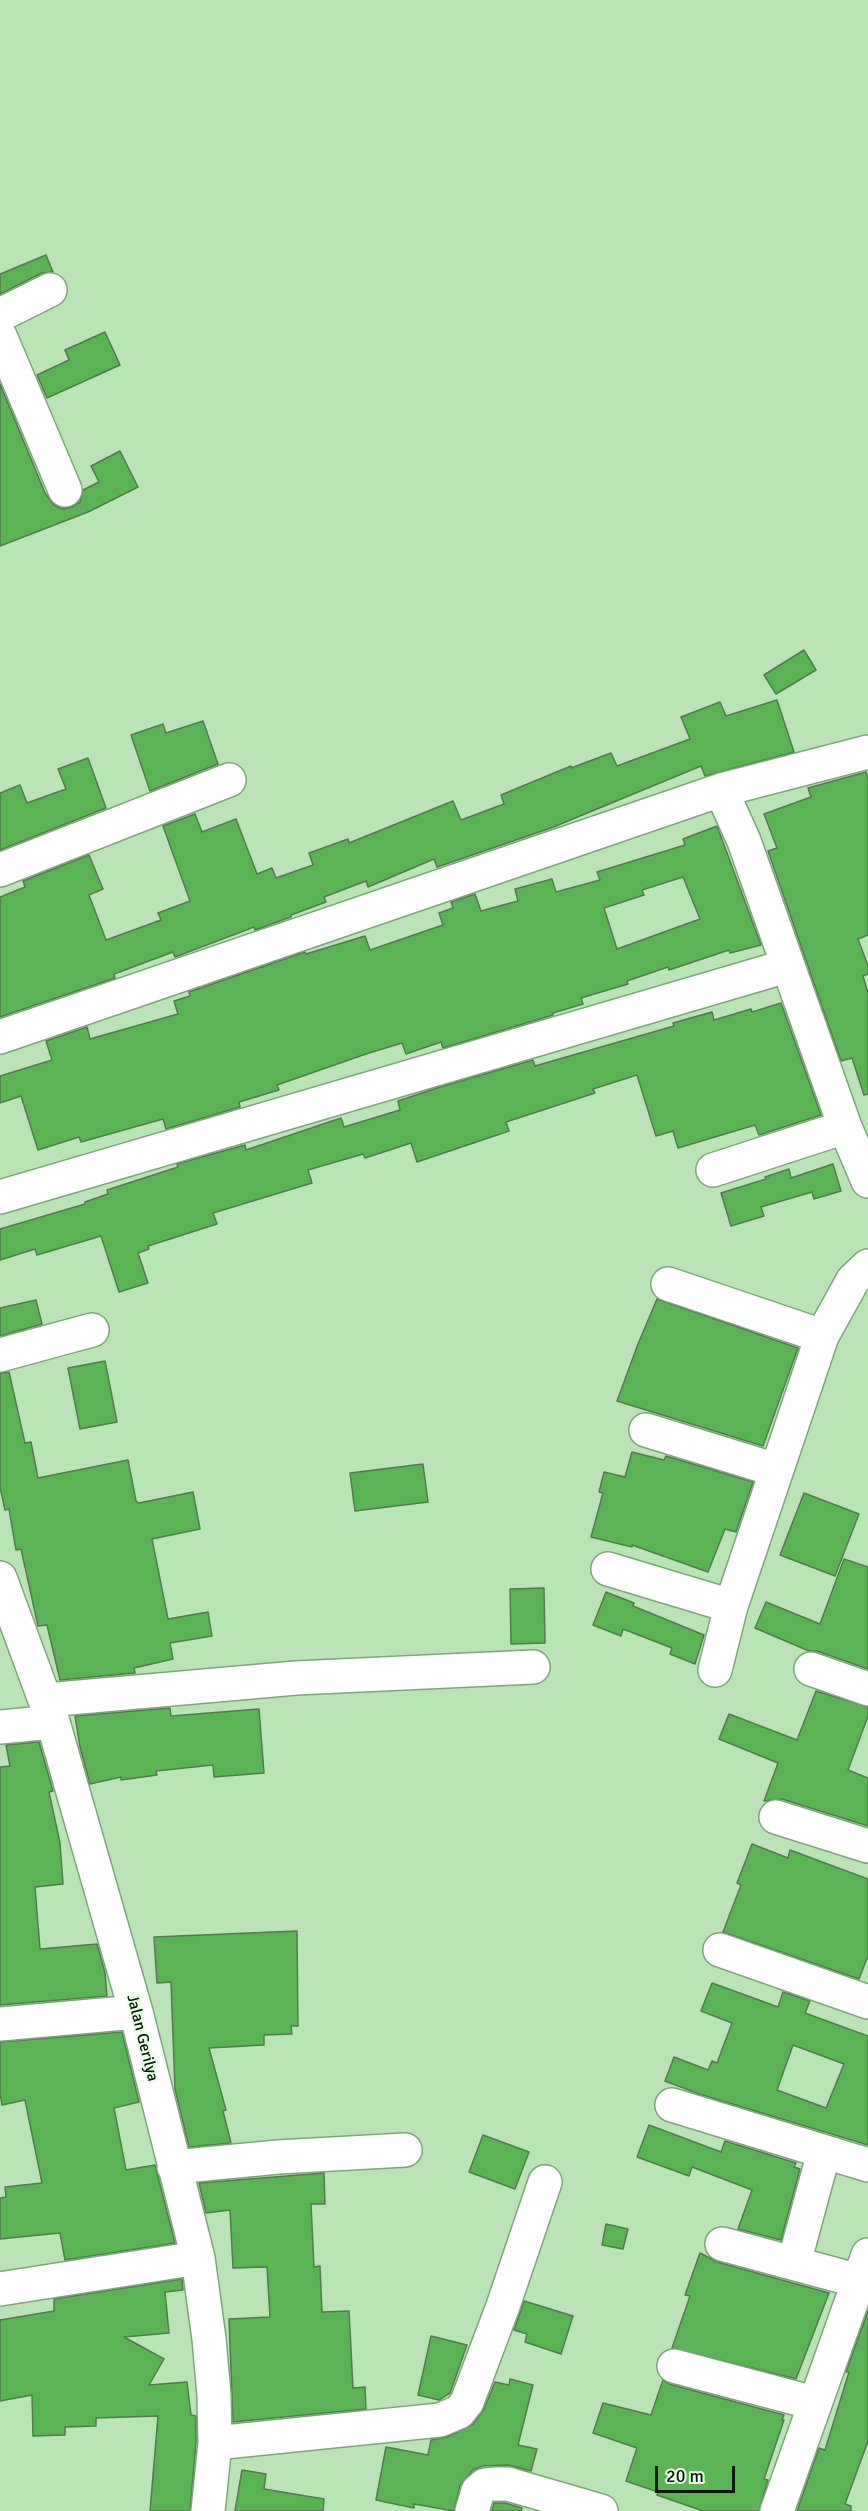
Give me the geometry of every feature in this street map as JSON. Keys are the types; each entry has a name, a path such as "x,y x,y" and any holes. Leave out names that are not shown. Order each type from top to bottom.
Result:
{"street":[{"path":"0,315 51,290"},
{"path":"0,336 65,490"},
{"path":"0,1037 721,790 868,752"},
{"path":"0,870 230,780"},
{"path":"721,790 744,841 845,1127 868,1181"},
{"path":"0,1197 787,966"},
{"path":"712,1170 845,1127"},
{"path":"715,1670 731,1606 822,1336 854,1280 868,1266"},
{"path":"668,1284 822,1336"},
{"path":"0,1355 93,1330"},
{"path":"646,1430 776,1470"},
{"path":"608,1569 731,1606"},
{"name":"Jalan Gerilya","path":"0,1578 50,1711 136,2012 198,2258 209,2339 215,2443 208,2511"},
{"path":"0,1727 50,1711 296,1678 533,1667"},
{"path":"811,1669 868,1689"},
{"path":"776,1817 868,1846"},
{"path":"720,1950 868,2002"},
{"path":"0,2024 136,2012"},
{"path":"672,2105 868,2165"},
{"path":"174,2168 278,2157 405,2150"},
{"path":"794,2263 824,2152"},
{"path":"215,2443 440,2420 459,2412 467,2402 503,2306 545,2182"},
{"path":"722,2244 794,2263 864,2268 777,2511"},
{"path":"0,2289 198,2258"},
{"path":"675,2366 814,2403"},
{"path":"472,2511 478,2491 485,2485 493,2484 508,2484 601,2511"}],"building":[{"path":"46,255 53,272 42,273 0,294 0,274"},
{"path":"105,332 120,365 47,398 37,375 69,360 65,350"},
{"path":"0,384 45,493 54,505 63,509 80,502 83,490 99,482 91,466 120,451 138,487 88,512 0,546"},
{"path":"804,650 816,670 776,694 764,675"},
{"path":"777,700 794,752 705,776 701,766 551,828 437,867 434,859 368,887 366,881 324,897 326,902 291,915 291,917 255,930 254,927 175,957 173,952 114,974 115,978 0,1017 0,897 25,887 23,881 89,855 103,889 89,895 106,940 161,920 158,913 190,901 163,826 195,814 202,832 236,819 257,874 272,868 276,878 313,865 309,853 348,839 349,843 453,801 461,820 504,804 501,795 571,766 571,768 611,753 617,766 690,739 681,717 720,702 726,716"},
{"path":"203,721 218,764 150,791 131,735 163,724 166,733"},
{"path":"88,758 106,808 0,850 0,793 20,785 27,803 66,789 58,769"},
{"path":"866,772 868,779 868,935 858,939 868,966 868,974 863,976 868,993 868,1094 864,1095 852,1058 841,1061 768,851 777,848 764,814 811,797 808,788"},
{"path":"717,826 761,945 730,953 729,950 669,970 668,967 627,981 628,984 581,998 583,1004 553,1013 553,1015 443,1048 441,1042 406,1054 402,1043 366,1054 277,1085 279,1090 239,1102 240,1107 166,1129 163,1119 81,1142 79,1137 38,1150 21,1096 0,1103 0,1076 52,1060 46,1041 87,1027 90,1039 178,1014 174,1001 190,996 189,992 305,952 306,954 365,936 370,950 443,925 439,913 453,908 451,902 475,894 481,911 518,901 515,889 552,879 556,892 600,880 597,872 685,845 683,839","holes":["683,877 700,919 617,949 604,908 644,895 642,890"]},
{"path":"781,1003 821,1115 759,1135 755,1125 678,1148 673,1131 656,1136 637,1075 593,1089 595,1093 506,1122 509,1131 417,1162 411,1143 365,1158 363,1154 308,1170 312,1183 213,1213 217,1224 148,1246 149,1249 138,1253 148,1283 119,1292 101,1236 37,1255 35,1249 0,1260 0,1229 85,1204 85,1202 108,1194 107,1190 178,1167 177,1164 245,1145 246,1150 341,1118 344,1127 400,1110 398,1101 440,1087 533,1060 535,1066 674,1026 673,1023 712,1012 714,1020"},
{"path":"833,1164 841,1191 814,1199 812,1192 761,1207 764,1216 731,1226 721,1193 789,1169 791,1178"},
{"path":"657,1299 798,1348 763,1446 617,1401"},
{"path":"36,1300 42,1324 0,1336 0,1308"},
{"path":"105,1361 117,1422 80,1429 68,1368"},
{"path":"9,1372 25,1443 31,1442 38,1478 128,1460 136,1501 139,1503 193,1492 200,1529 152,1539 168,1619 208,1612 212,1636 170,1643 173,1659 134,1668 135,1673 60,1680 47,1625 38,1626 21,1549 16,1550 9,1509 5,1510 0,1487 0,1373"},
{"path":"632,1452 664,1460 666,1456 753,1482 736,1532 725,1529 708,1572 632,1545 632,1547 591,1537 603,1493 599,1492 604,1472 625,1477"},
{"path":"423,1464 428,1502 355,1511 350,1473"},
{"path":"804,1493 859,1514 835,1576 780,1555"},
{"path":"844,1559 868,1567 868,1669 817,1651 809,1651 755,1628 766,1602 820,1624"},
{"path":"544,1588 545,1643 511,1644 510,1589"},
{"path":"606,1592 634,1603 633,1606 704,1635 695,1664 670,1654 672,1648 623,1629 621,1636 593,1625"},
{"path":"816,1691 868,1707 868,1716 848,1770 868,1778 868,1826 782,1799 764,1801 778,1763 719,1739 729,1714 797,1740"},
{"path":"170,1708 171,1716 259,1709 264,1773 214,1777 213,1765 156,1771 157,1775 121,1780 121,1777 90,1784 75,1716"},
{"path":"39,1742 53,1791 49,1792 60,1843 63,1884 35,1887 40,1949 97,1944 105,1973 107,1996 0,2005 0,1767 10,1766 6,1745"},
{"path":"752,1844 788,1858 790,1850 868,1879 868,1956 859,1979 723,1932 741,1885 737,1883"},
{"path":"297,1931 298,2026 291,2026 292,2034 264,2035 264,2045 209,2048 226,2110 223,2111 231,2143 189,2147 175,2089 171,1982 157,1983 154,1937"},
{"path":"712,1983 778,2007 783,1992 810,2001 805,2013 868,2036 868,2145 699,2094 665,2081 674,2057 708,2070 712,2061 717,2063 732,2023 701,2011","holes":["793,2045 844,2064 826,2108 777,2090"]},
{"path":"122,2032 139,2102 114,2108 126,2170 155,2165 175,2243 65,2260 60,2233 0,2239 0,2198 6,2197 5,2187 42,2183 25,2100 2,2105 0,2042"},
{"path":"649,2125 721,2152 725,2141 796,2163 794,2167 800,2169 781,2240 738,2229 752,2190 692,2167 689,2176 637,2157"},
{"path":"483,2135 529,2152 515,2189 469,2172"},
{"path":"324,2173 325,2204 311,2204 314,2267 320,2266 322,2312 349,2311 353,2388 365,2387 366,2409 233,2422 229,2319 270,2317 267,2267 233,2268 230,2210 206,2213 199,2183"},
{"path":"606,2224 628,2229 623,2249 602,2245"},
{"path":"700,2253 717,2262 829,2293 796,2379 672,2348 690,2296 685,2295"},
{"path":"182,2279 183,2290 165,2292 169,2333 124,2337 164,2359 149,2385 187,2382 191,2415 196,2416 190,2511 150,2511 158,2416 96,2418 96,2426 65,2427 65,2435 33,2436 32,2395 0,2401 0,2320 54,2311 54,2299"},
{"path":"524,2301 573,2316 561,2354 525,2342 527,2334 514,2330"},
{"path":"868,2311 868,2441 845,2504 851,2506 851,2511 797,2511 819,2448 825,2450 849,2372 846,2372"},
{"path":"431,2336 467,2345 450,2393 439,2400 418,2395"},
{"path":"510,2379 533,2385 518,2445 537,2449 531,2471 508,2465 483,2466 473,2470 460,2485 454,2511 414,2504 414,2508 376,2500 386,2447 428,2455 431,2440 447,2437 473,2424 484,2409 495,2382 509,2385"},
{"path":"663,2380 669,2384 784,2415 764,2479 768,2480 759,2511 703,2511 626,2481 637,2448 593,2433 603,2403 651,2415"},
{"path":"242,2470 266,2474 264,2489 324,2499 323,2511 235,2511"},
{"path":"494,2503 505,2503 522,2508 521,2511 492,2511"}]}
